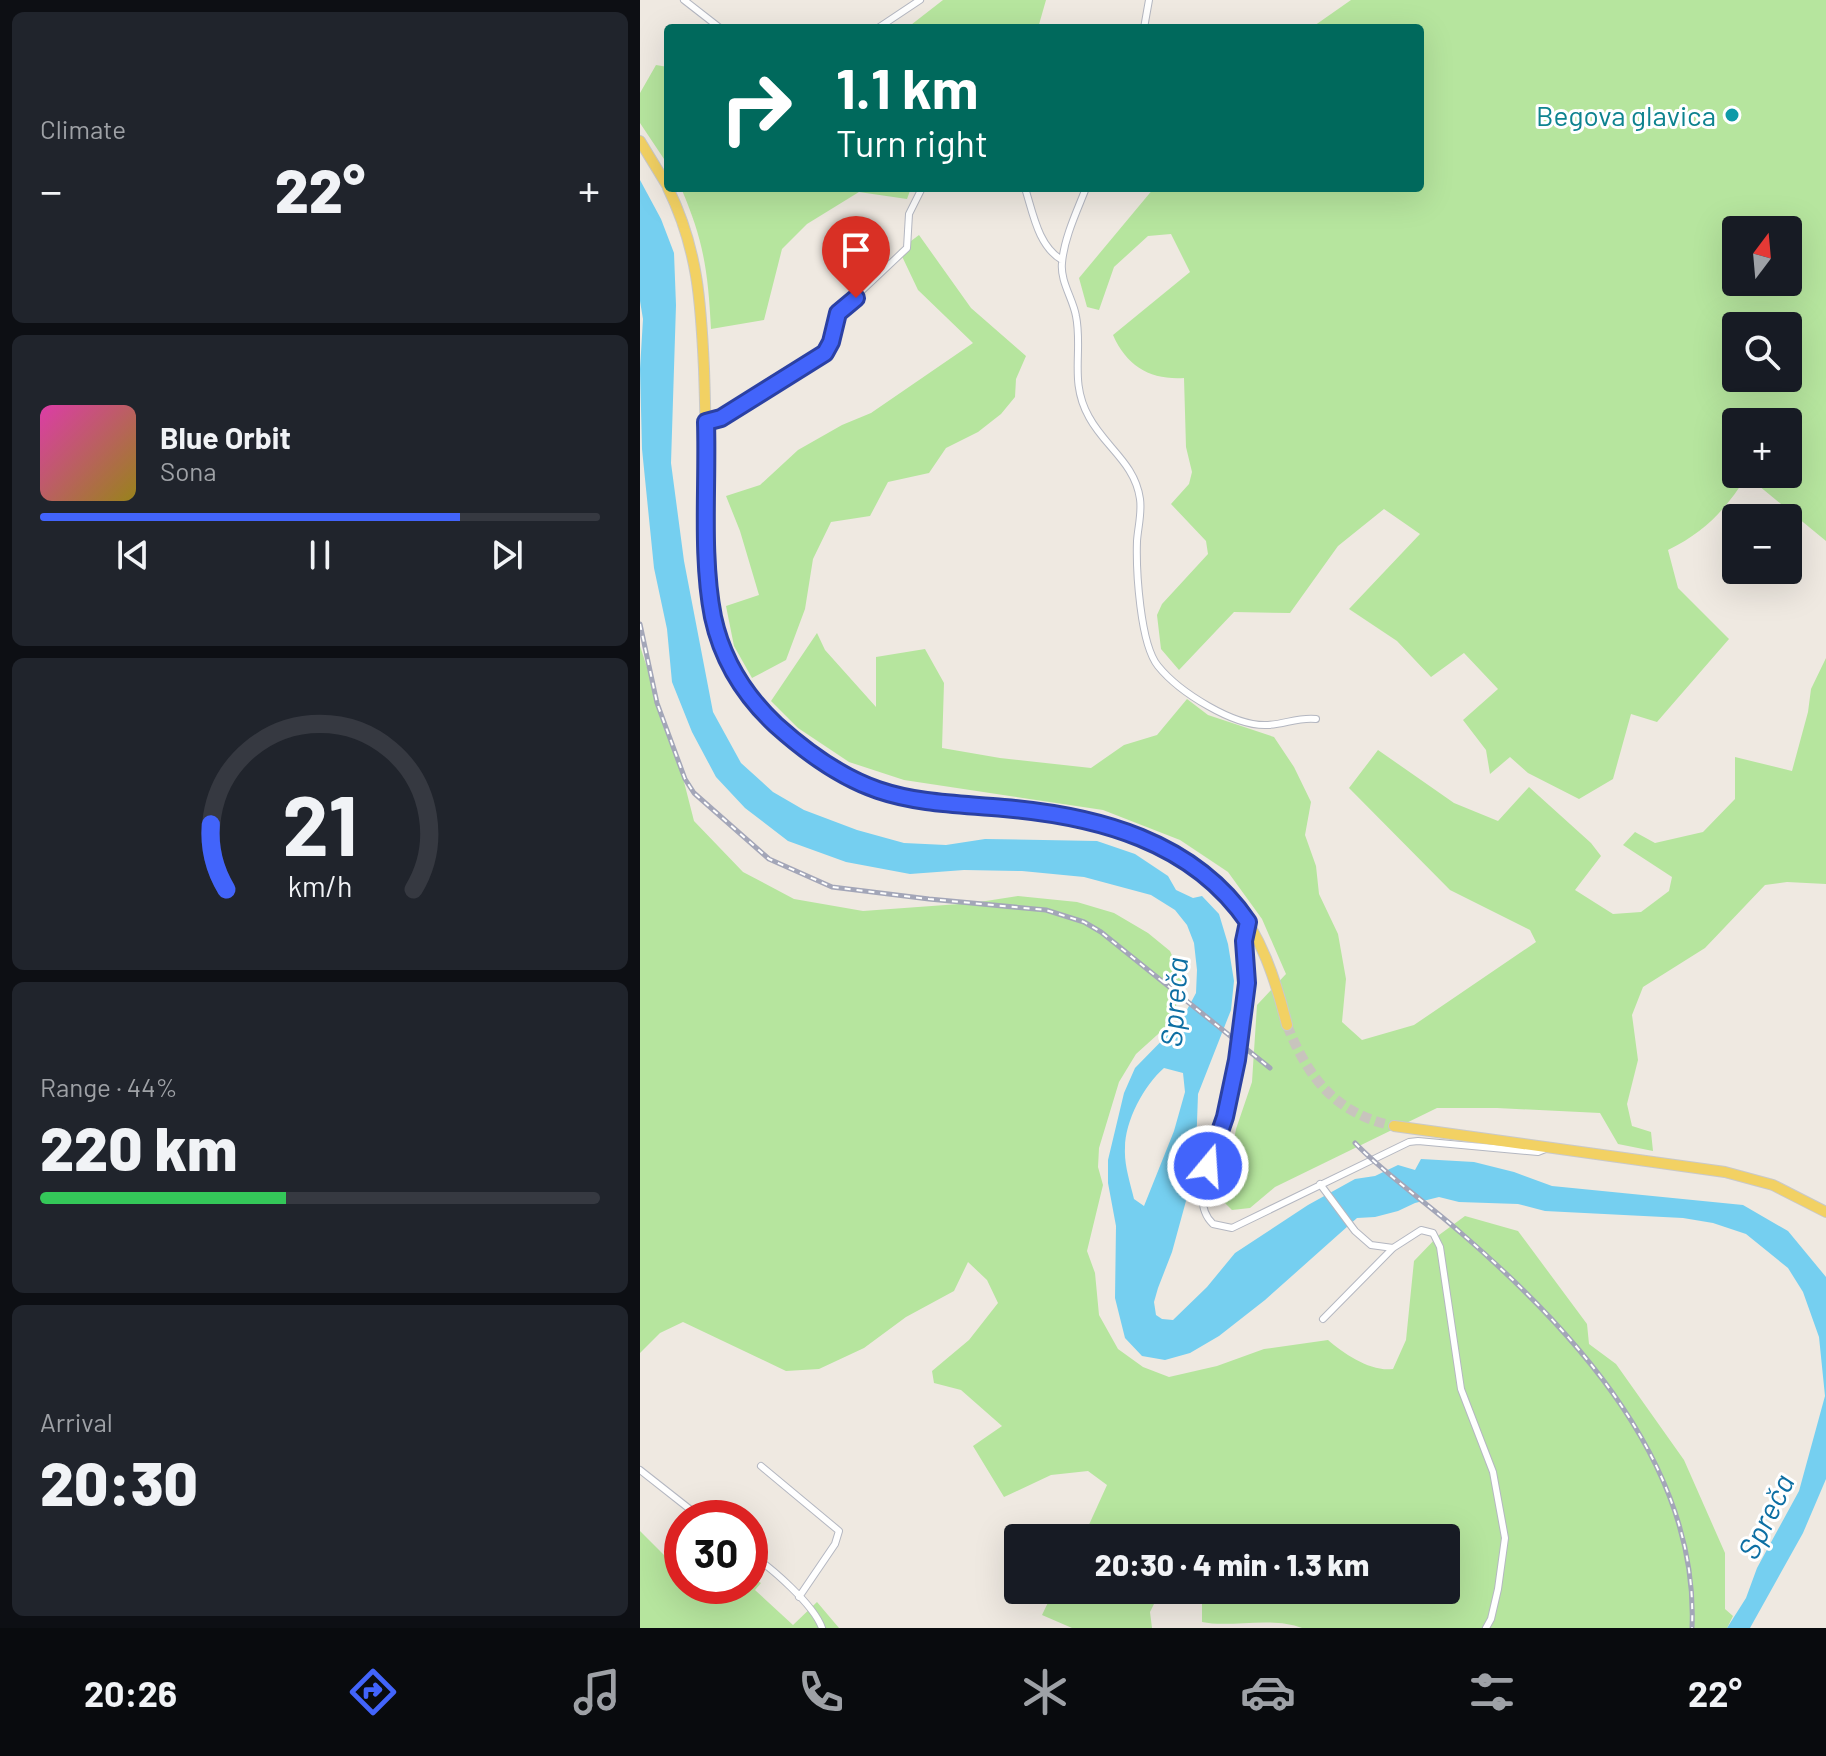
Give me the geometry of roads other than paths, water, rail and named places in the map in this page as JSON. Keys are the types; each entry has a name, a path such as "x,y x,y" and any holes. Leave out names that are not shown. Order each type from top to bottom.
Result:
{"main road":[{"path":"640,141 664,181"},
{"path":"670,192 684,219 701,294 713,616 725,655 745,690 797,744 836,771 879,790 921,801 1059,814 1102,824 1139,837 1194,866 1220,886 1248,922 1278,990 1287,1025"},
{"path":"1394,1126 1725,1172 1773,1185 1826,1212"}],"street":[{"path":"684,0 715,24"},
{"path":"884,24 920,0"},
{"path":"1145,24 1149,0"},
{"path":"706,422 721,418 829,348 838,313 907,248 909,214 920,192"},
{"path":"1026,192 1038,229 1051,252 1062,260"},
{"path":"1085,192 1062,260 1064,279 1076,317 1076,365 1082,401 1090,420 1124,460 1137,486 1141,513 1137,539 1140,595 1154,660 1168,677 1193,697 1237,718 1270,725 1316,719"},
{"path":"1248,922 1244,941 1247,983 1237,1060 1225,1117 1203,1185 1203,1208 1213,1224 1232,1228 1409,1142 1538,1152 1546,1151 1549,1147"},
{"path":"1321,1187 1355,1231 1371,1245 1393,1248"},
{"path":"1323,1319 1393,1248 1421,1230 1433,1233 1440,1247 1461,1389 1493,1472 1505,1538 1498,1589 1486,1628"},
{"path":"761,1466 839,1531 835,1544 799,1597"},
{"path":"640,1470 678,1500"},
{"path":"768,1568 799,1597 820,1621 822,1628"}],"water":[{"name":"Spreča","path":"640,180 661,219 674,253 676,305 671,463 684,561 713,712 741,763 773,792 804,810 904,843 946,845 985,839 1097,841 1135,854 1168,876 1176,890 1193,898 1202,896 1219,914 1234,981 1231,1010 1198,1094 1192,1179 1172,1252 1154,1302 1156,1315 1173,1320 1207,1287 1235,1253 1308,1205 1355,1179 1375,1176 1398,1165 1415,1170 1421,1159 1474,1162 1552,1186 1743,1205 1788,1231 1826,1277 1826,1479 1803,1533 1750,1628 1727,1628 1746,1598 1757,1568 1799,1491 1825,1396 1819,1337 1803,1292 1788,1268 1746,1234 1713,1223 1683,1218 1545,1211 1518,1204 1459,1202 1439,1197 1375,1217 1357,1218 1265,1300 1219,1336 1190,1353 1165,1360 1142,1356 1125,1338 1115,1298 1116,1226 1108,1183 1108,1160 1124,1093 1135,1068 1181,1021 1196,993 1194,943 1187,925 1175,910 1151,895 1084,877 964,870 910,874 846,862 788,841 745,808 716,777 692,732 672,682 667,629 654,568 642,449 640,369 643,319 640,301","holes":["1164,1068 1183,1073 1185,1092 1174,1131 1144,1206 1134,1199 1126,1167 1128,1126 1149,1084"]}],"tunnel":[{"path":"1287,1025 1304,1061 1327,1091 1356,1113 1394,1126"}],"railway":[{"path":"640,624 657,703 685,779 694,793 769,859 832,887 1046,910 1084,922 1101,932 1270,1068"},
{"path":"1355,1143 1448,1222 1547,1314 1622,1407 1652,1458 1675,1512 1689,1569 1692,1628"}],"place":[{"name":"Begova glavica","path":"1732,115"}]}
